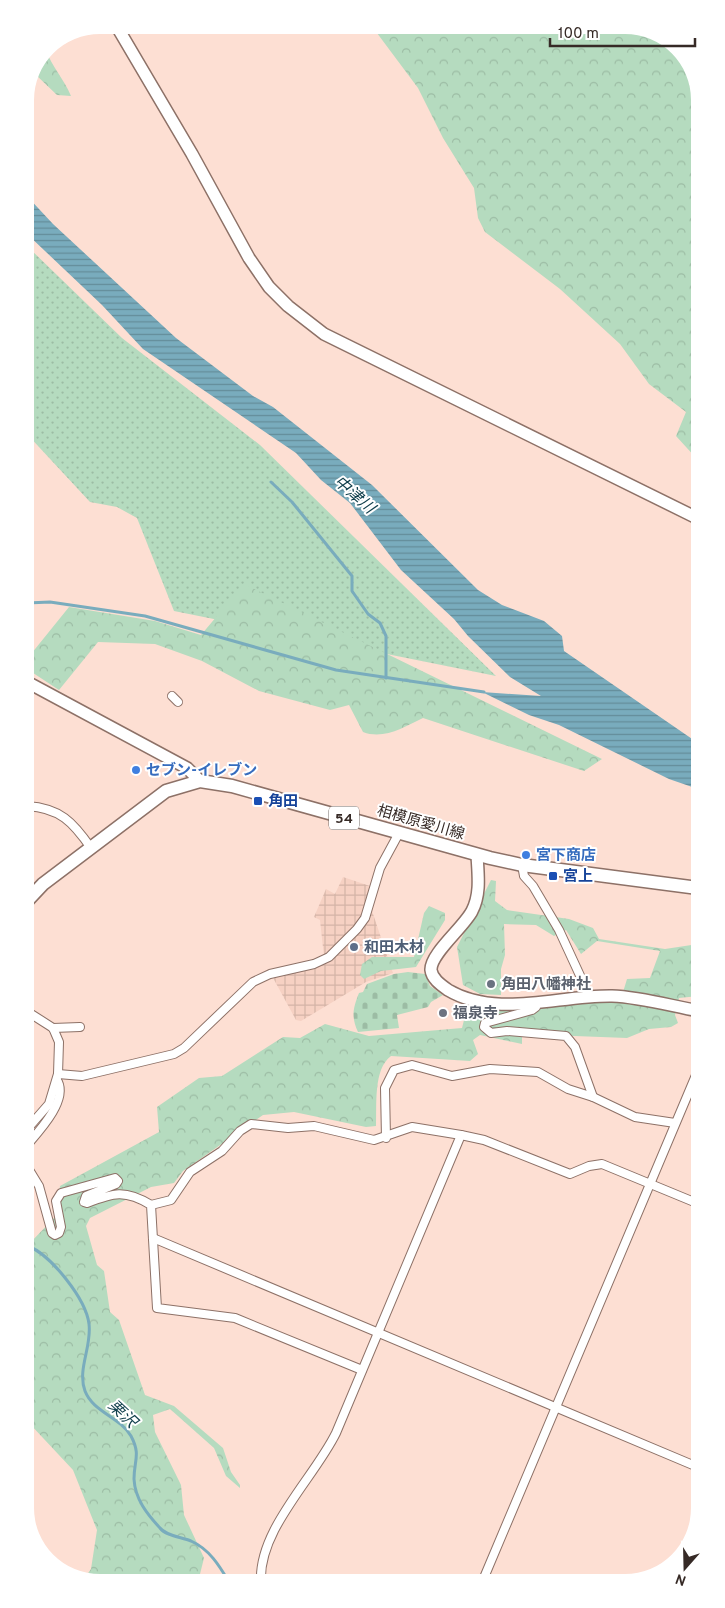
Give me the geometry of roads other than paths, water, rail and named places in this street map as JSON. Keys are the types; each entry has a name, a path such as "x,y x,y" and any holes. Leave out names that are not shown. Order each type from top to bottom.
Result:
{"main road":[{"name":"相模原愛川線","path":"34,894 44,884 166,791 200,781 232,786 477,855 522,865 691,887"}],"street":[{"path":"121,34 192,154 249,258 269,286 288,306 324,334 691,515"},
{"path":"34,686 187,768 200,781"},
{"path":"34,807 51,810 62,815 91,848"},
{"path":"57,1078 82,1076 174,1054 184,1048 253,982 270,974 314,964 329,957 357,929 364,918 380,868 399,833"},
{"path":"477,855 479,886 472,911 435,959 431,968 433,977 445,988 474,1002 496,1005 612,996 691,1010"},
{"path":"522,865 524,876 533,886 559,930 583,982"},
{"path":"535,1002 536,1007 532,1010 492,1020 485,1023 484,1028 491,1033 507,1031 566,1036 575,1046 593,1097"},
{"path":"34,1016 53,1028 59,1042 57,1078 47,1110 34,1122"},
{"path":"53,1028 80,1027"},
{"path":"386,1138 385,1088 394,1070 412,1065 452,1076 490,1069 538,1072 568,1089 593,1097 644,1120 675,1123"},
{"path":"34,1137 49,1119 59,1091 60,1083 57,1078"},
{"path":"486,1574 691,1086"},
{"path":"34,1178 39,1186 52,1233 55,1235 59,1234 61,1227 56,1201 61,1193 115,1178 118,1181 116,1184 86,1196 84,1202 87,1203 109,1194 123,1192 151,1205 171,1200 190,1172 222,1151 240,1131 251,1124 288,1128 314,1126 374,1140 386,1138 412,1127 484,1140 570,1174 597,1163 691,1201"},
{"path":"262,1574 263,1560 278,1524 328,1449 461,1135"},
{"path":"151,1205 157,1308 235,1318 362,1370"},
{"path":"153,1238 691,1464"}],"water":[{"name":"中津川","path":"34,204 53,224 176,338 253,396 273,407 372,485 478,590 502,605 544,621 562,636 564,651 691,738 691,787 669,779 559,725 529,715 482,692 541,696 510,677 468,636 454,619 401,570 350,503 321,480 296,453 143,349 102,305 34,241"}],"waterway":[{"path":"271,482 292,502 352,576 352,591 368,614 380,623 386,636 386,678"},
{"path":"34,603 50,602 145,616 336,670 484,692"},
{"name":"栗沢","path":"34,1249 47,1258 66,1279 86,1314 89,1324 89,1341 83,1374 85,1391 94,1404 126,1429 131,1436 136,1448 135,1486 142,1506 163,1531 191,1541 203,1548 224,1574"}],"place":[{"name":"セブン-イレブン","path":"136,770"},
{"name":"角田","path":"258,801"},
{"name":"宮下商店","path":"526,855"},
{"name":"宮上","path":"553,876"},
{"name":"和田木材","path":"354,947"},
{"name":"角田八幡神社","path":"491,984"},
{"name":"福泉寺","path":"443,1013"}]}
